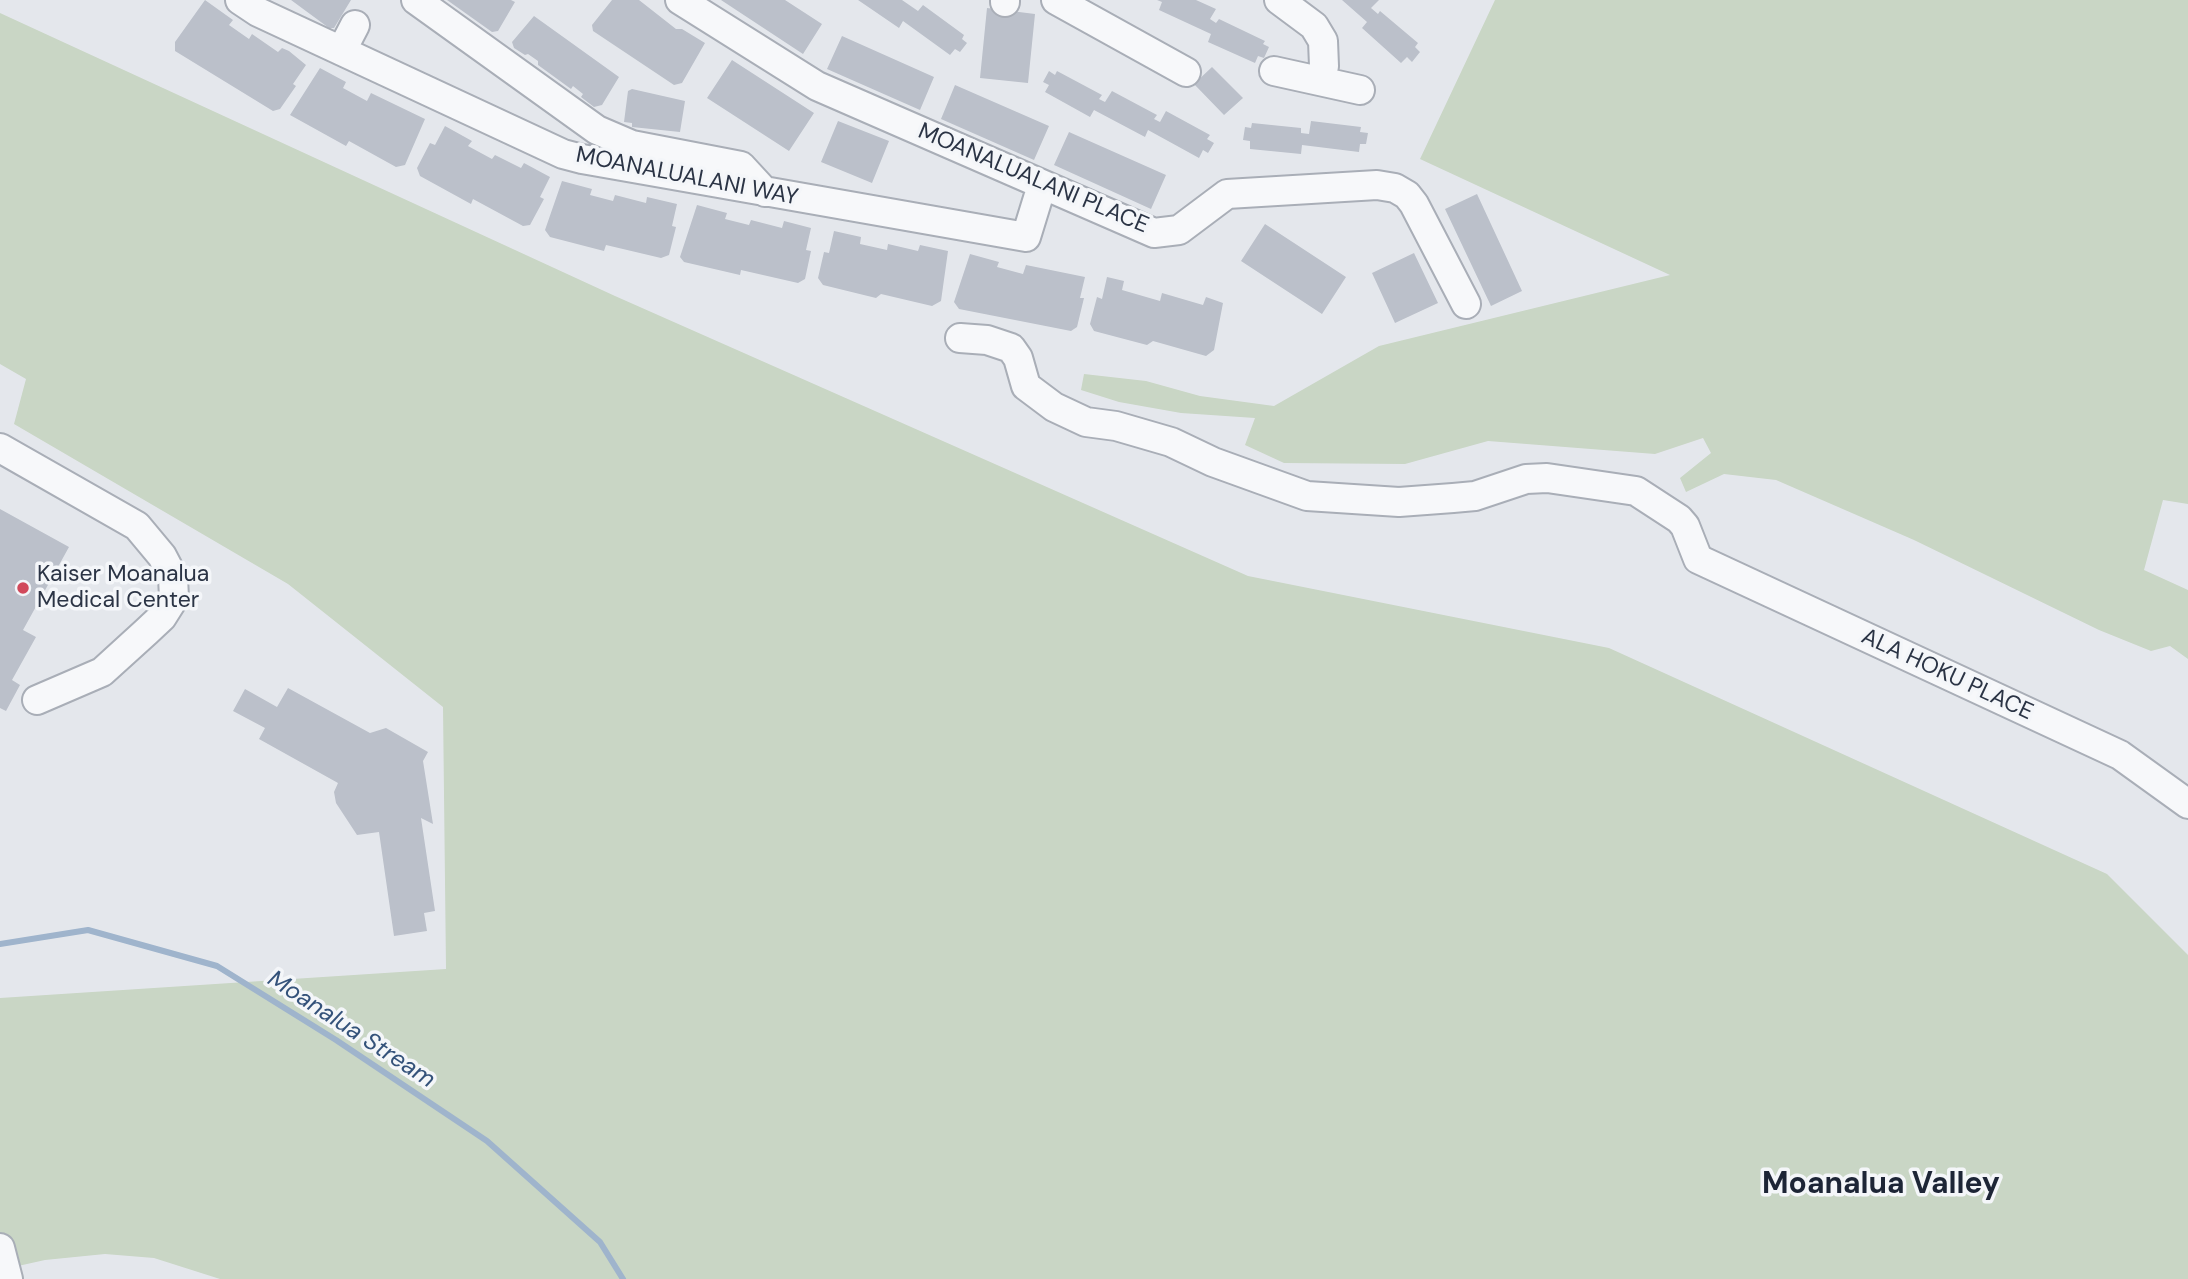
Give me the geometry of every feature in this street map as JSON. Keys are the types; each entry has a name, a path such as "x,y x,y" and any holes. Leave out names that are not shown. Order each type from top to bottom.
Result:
{"street":[{"name":"MOANALUALANI WAY","path":"240,0 258,12 564,153 765,192 1026,237 1042,185"},
{"path":"416,0 597,130 632,145 741,166 765,192"},
{"name":"MOANALUALANI PLACE","path":"680,0 817,86 1154,233 1179,230 1227,194 1377,185 1395,188 1407,194 1414,204 1466,304"},
{"path":"1056,0 1186,72"},
{"path":"1279,0 1314,26 1324,41 1321,81"},
{"path":"342,50 355,25"},
{"path":"1274,71 1360,90"},
{"name":"ALA HOKU PLACE","path":"960,338 987,340 1012,348 1018,358 1026,386 1054,407 1093,424 1115,426 1171,442 1291,492 1307,496 1399,502 1475,496 1526,479 1547,478 1636,491 1679,519 1685,526 1698,559 2120,755 2188,804"},
{"path":"0,448 136,526 162,556 173,577 174,597 162,617 140,638 102,671 37,700"},
{"path":"0,1248 8,1279"}],"green space":[{"path":"1495,0 2188,0 2188,504 2163,500 2144,570 2188,590 2188,659 2170,646 2151,651 2099,630 1914,540 1776,480 1724,474 1686,492 1680,478 1711,453 1703,438 1655,454 1488,441 1405,464 1284,463 1245,445 1255,418 1181,413 1119,402 1081,390 1084,374 1146,381 1200,396 1274,406 1379,346 1670,275 1420,159"},
{"path":"0,13 615,296 1248,576 1609,648 2107,874 2188,955 2188,1279 220,1279 154,1258 105,1254 45,1260 0,1270 0,998 446,969 443,707 288,584 14,424 26,379 0,364"}],"building":[{"path":"205,0 233,20 229,25 249,39 252,34 278,52 282,48 289,51 306,65 280,109 273,111 175,51 175,42"},
{"path":"291,0 351,0 334,28 329,28"},
{"path":"447,0 515,2 498,31 492,32"},
{"path":"612,0 639,0 676,29 682,29 705,43 682,83 674,85 593,31 592,25"},
{"path":"721,0 785,0 822,24 803,54"},
{"path":"858,0 902,0 918,11 923,5 964,35 962,39 967,43 960,52 955,49 950,55 903,21 899,28"},
{"path":"1157,0 1196,0 1216,9 1210,19 1216,23 1219,19 1265,41 1263,44 1269,47 1264,58 1258,56 1255,63 1208,42 1211,34 1159,10 1162,2"},
{"path":"1342,0 1379,0 1371,8 1378,14 1380,11 1418,43 1415,47 1420,52 1412,62 1407,57 1401,63 1362,28 1367,22"},
{"path":"987,8 1035,14 1028,83 980,78"},
{"path":"534,16 619,77 602,105 594,107 581,97 583,94 573,86 571,89 538,65 538,61 514,48 512,42"},
{"path":"842,36 934,77 920,110 827,69"},
{"path":"732,60 814,113 789,151 707,98"},
{"path":"1212,67 1243,98 1224,115 1194,84"},
{"path":"320,68 346,82 343,88 367,101 371,93 425,119 405,165 396,167 349,141 346,146 290,115"},
{"path":"1049,71 1055,75 1057,71 1102,95 1099,99 1105,102 1112,91 1157,115 1154,119 1160,122 1166,111 1210,135 1207,139 1214,143 1208,153 1203,150 1199,158 1148,130 1145,137 1094,110 1090,117 1045,92 1049,85 1043,82"},
{"path":"955,85 1049,126 1034,160 941,119"},
{"path":"632,89 685,101 680,132 632,127 632,123 624,122 628,91"},
{"path":"838,121 889,141 872,183 821,162"},
{"path":"1311,121 1361,127 1360,132 1368,133 1366,144 1360,144 1359,152 1302,145 1301,154 1250,149 1250,141 1243,140 1245,127 1251,128 1252,123 1301,128 1301,133 1309,134"},
{"path":"445,126 472,141 468,146 492,159 495,155 521,168 524,163 550,177 540,197 544,199 530,225 523,226 473,199 471,204 420,176 417,168 430,143 435,145"},
{"path":"1069,132 1166,175 1151,209 1054,165"},
{"path":"562,181 592,189 590,195 613,201 615,195 646,203 647,197 677,204 672,226 676,227 669,255 661,258 606,245 604,251 550,237 545,230"},
{"path":"1477,194 1522,291 1491,306 1445,209"},
{"path":"697,205 727,213 725,219 749,225 751,220 782,228 784,221 811,228 806,250 811,251 805,279 798,283 741,270 740,275 684,262 680,257"},
{"path":"1265,224 1346,277 1322,314 1241,261"},
{"path":"834,231 861,237 860,244 887,250 888,244 918,251 920,245 948,251 941,301 932,306 881,294 876,298 823,285 818,278 824,252 829,253"},
{"path":"1414,253 1438,303 1395,323 1372,273"},
{"path":"970,254 999,262 997,267 1023,274 1026,265 1085,277 1080,298 1084,298 1077,327 1071,331 959,309 954,302"},
{"path":"1107,277 1124,281 1122,290 1160,301 1162,293 1203,305 1206,297 1223,303 1214,350 1206,356 1153,341 1147,345 1094,331 1090,324 1097,297 1102,299"},
{"name":"Kaiser Moanalua Medical Center","path":"0,509 69,547 23,630 36,637 12,680 20,685 6,711 0,708"},
{"path":"288,688 370,733 386,728 428,752 423,761 433,824 421,818 435,911 424,913 427,931 394,936 379,832 357,835 336,803 334,792 338,783 259,739 265,728 233,711 245,689 277,707"}],"waterway":[{"name":"Moanalua Stream","path":"0,944 88,930 217,966 336,1040 487,1141 600,1242 623,1279"}],"place":[{"name":"Kaiser Moanalua Medical Center","path":"23,588"}],"district":[{"name":"Moanalua Valley","path":"1881,1185"}]}
